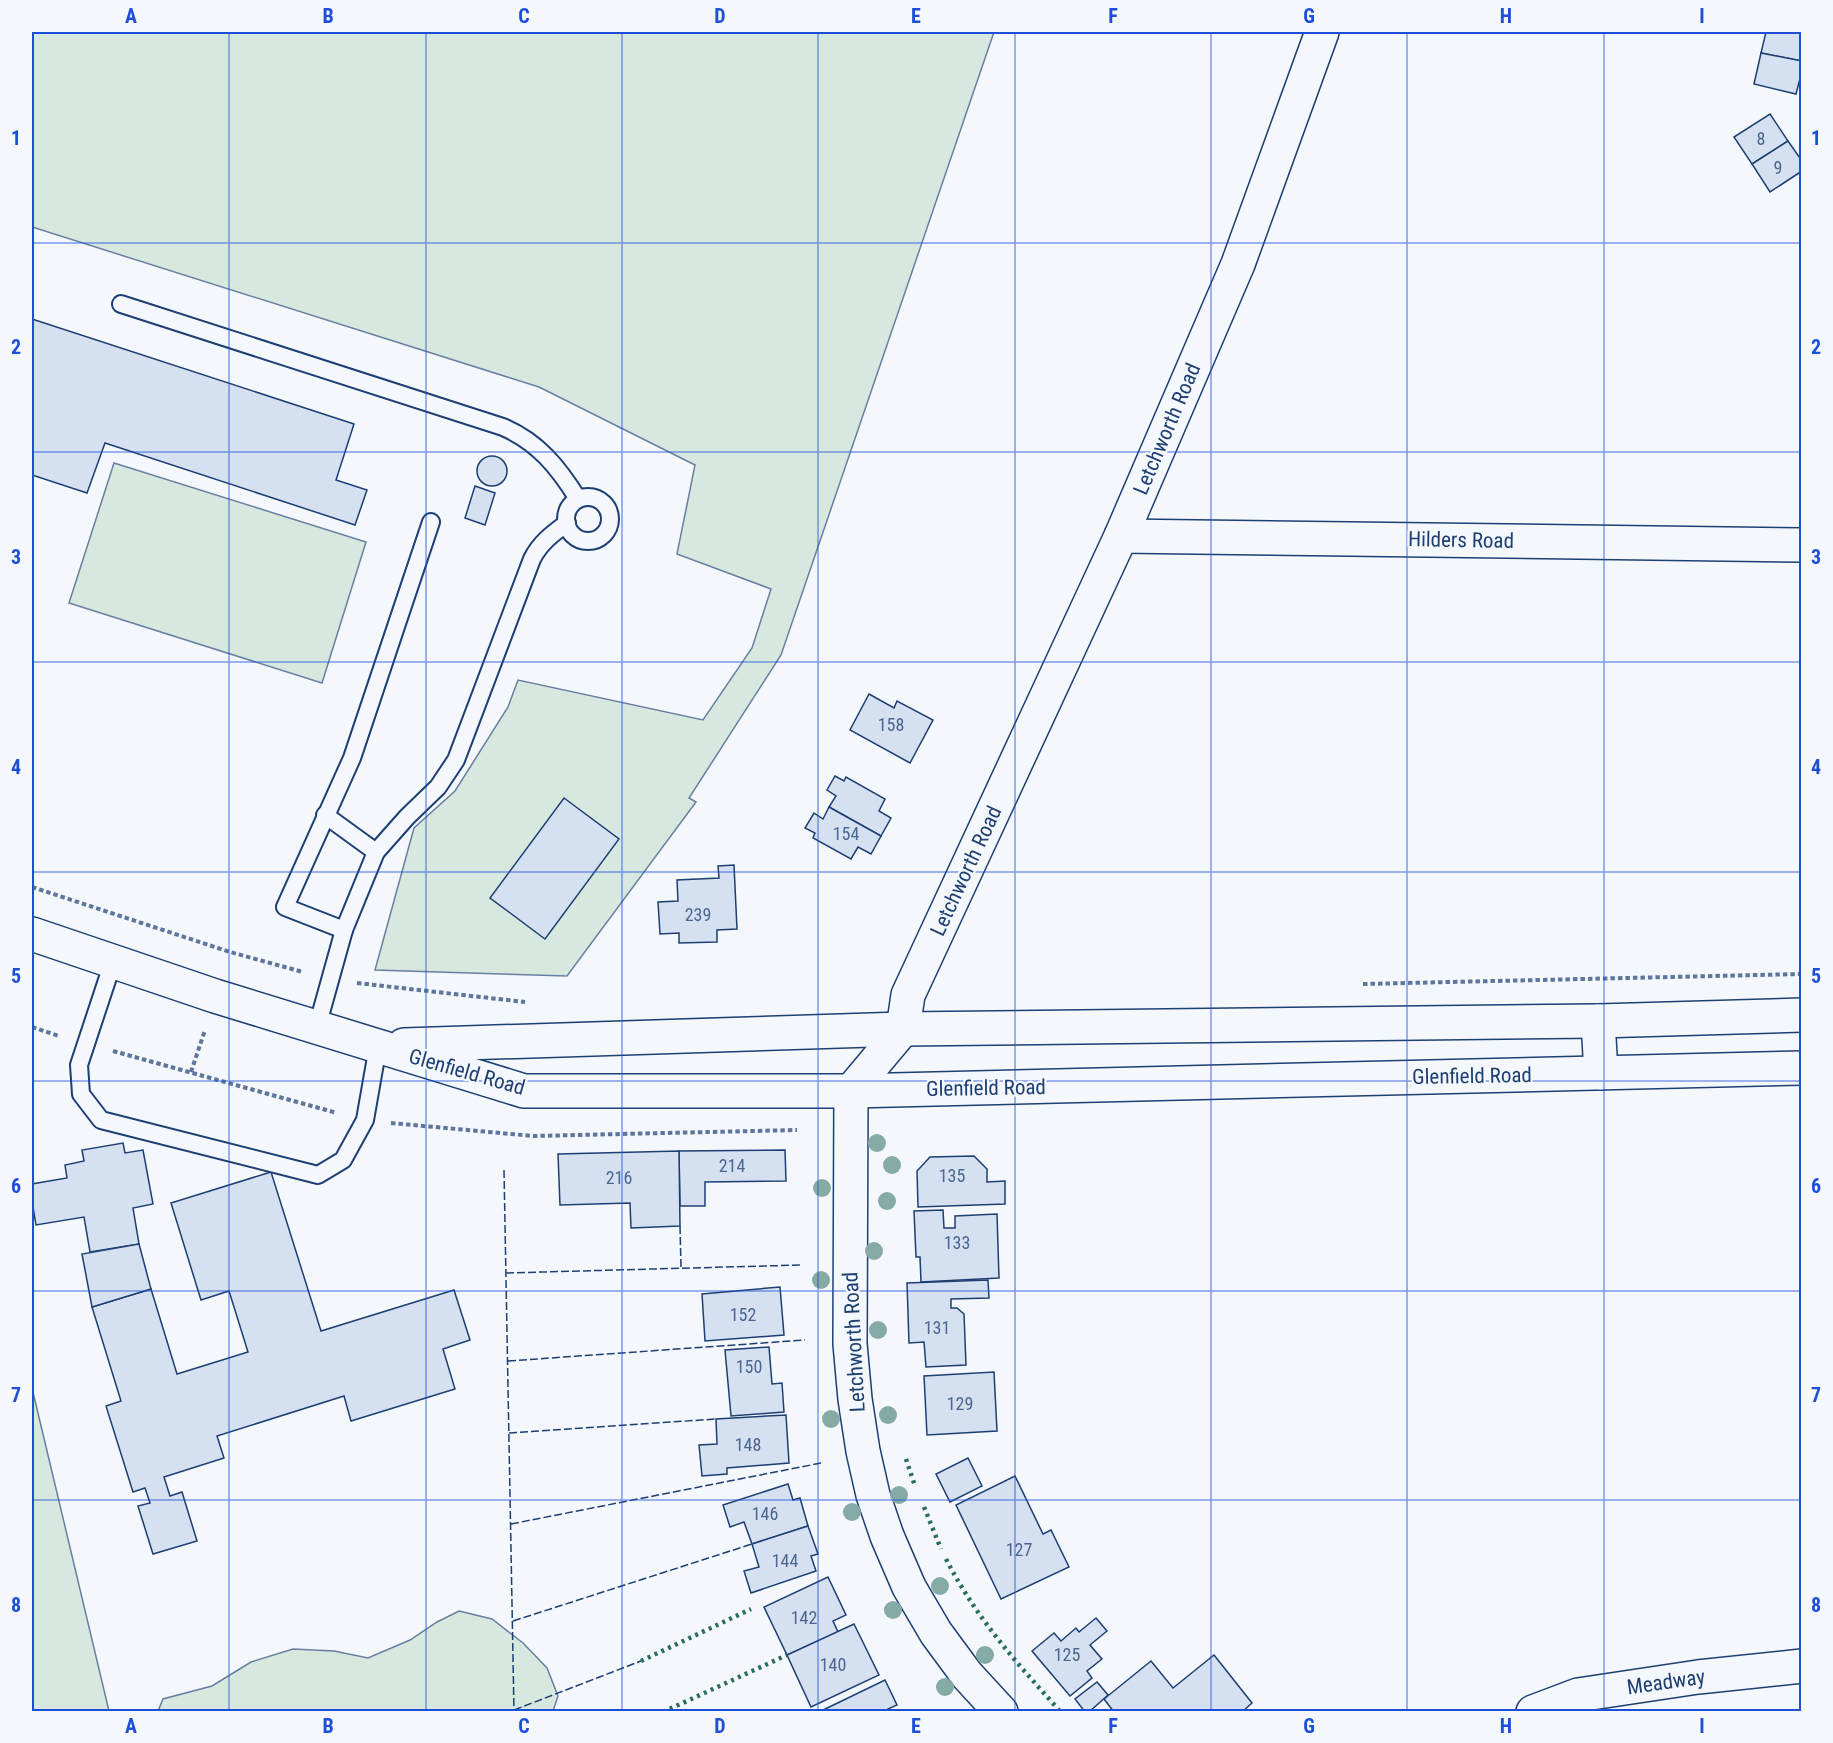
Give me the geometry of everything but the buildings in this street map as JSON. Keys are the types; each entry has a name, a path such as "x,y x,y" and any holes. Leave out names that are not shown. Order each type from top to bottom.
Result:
{"street":[{"name":"Letchworth Road","path":"903,1029 908,995 1121,536 1238,264 1322,32"},
{"name":"Hilders Road","path":"1121,536 1802,545"},
{"name":"Glenfield Road","path":"32,934 215,996 524,1091 851,1091 1802,1068"},
{"name":"Glenfield Road","path":"378,1046 903,1029 1598,1021 1802,1015"},
{"path":"1598,1021 1600,1073"},
{"path":"851,1091 903,1029"},
{"name":"Letchworth Road","path":"851,1091 850,1344 855,1399 873,1495 887,1536 909,1587 931,1624 967,1675 1001,1712"},
{"name":"Meadway","path":"1533,1712 1578,1695 1698,1677 1802,1666"}],"lane":[{"path":"121,304 520,434 558,468 578,499"},
{"path":"592,497 604,504 610,516 607,529 597,539 583,540 571,532 567,523 568,511 578,499 592,497"},
{"path":"344,930 285,907 352,758 431,522"},
{"path":"317,1027 344,930 376,852 438,787 456,760 537,549 547,537 567,523"},
{"path":"325,815 376,852"},
{"path":"113,962 79,1065 81,1094 100,1120 318,1175 343,1160 365,1120 378,1046"}],"path":[{"path":"191,1072 215,996"},
{"path":"32,1027 86,1044 365,1120 533,1136 850,1129"}],"shaded area":[{"path":"32,32 994,32 781,655 689,798 696,802 567,976 375,970 414,828 455,791 508,707 518,680 703,720 752,648 771,589 677,554 695,465 539,387 32,227"},
{"path":"114,463 366,542 322,683 69,603"},
{"path":"32,1388 109,1711 32,1711"},
{"path":"459,1611 492,1619 523,1643 547,1668 558,1696 553,1711 158,1711 163,1699 212,1686 251,1662 293,1649 334,1651 368,1658 410,1640"}],"hedge":[{"path":"906,1459 915,1486"},
{"path":"924,1507 941,1549"},
{"path":"946,1559 984,1620 1012,1657 1059,1710"},
{"path":"641,1661 751,1609"},
{"path":"663,1712 787,1655"}],"fence":[{"path":"504,1170 514,1712"},
{"path":"680,1226 681,1268"},
{"path":"506,1273 801,1265"},
{"path":"508,1361 805,1340"},
{"path":"509,1433 716,1419"},
{"path":"511,1524 821,1463"},
{"path":"513,1621 752,1544"},
{"path":"514,1710 641,1661"}]}
